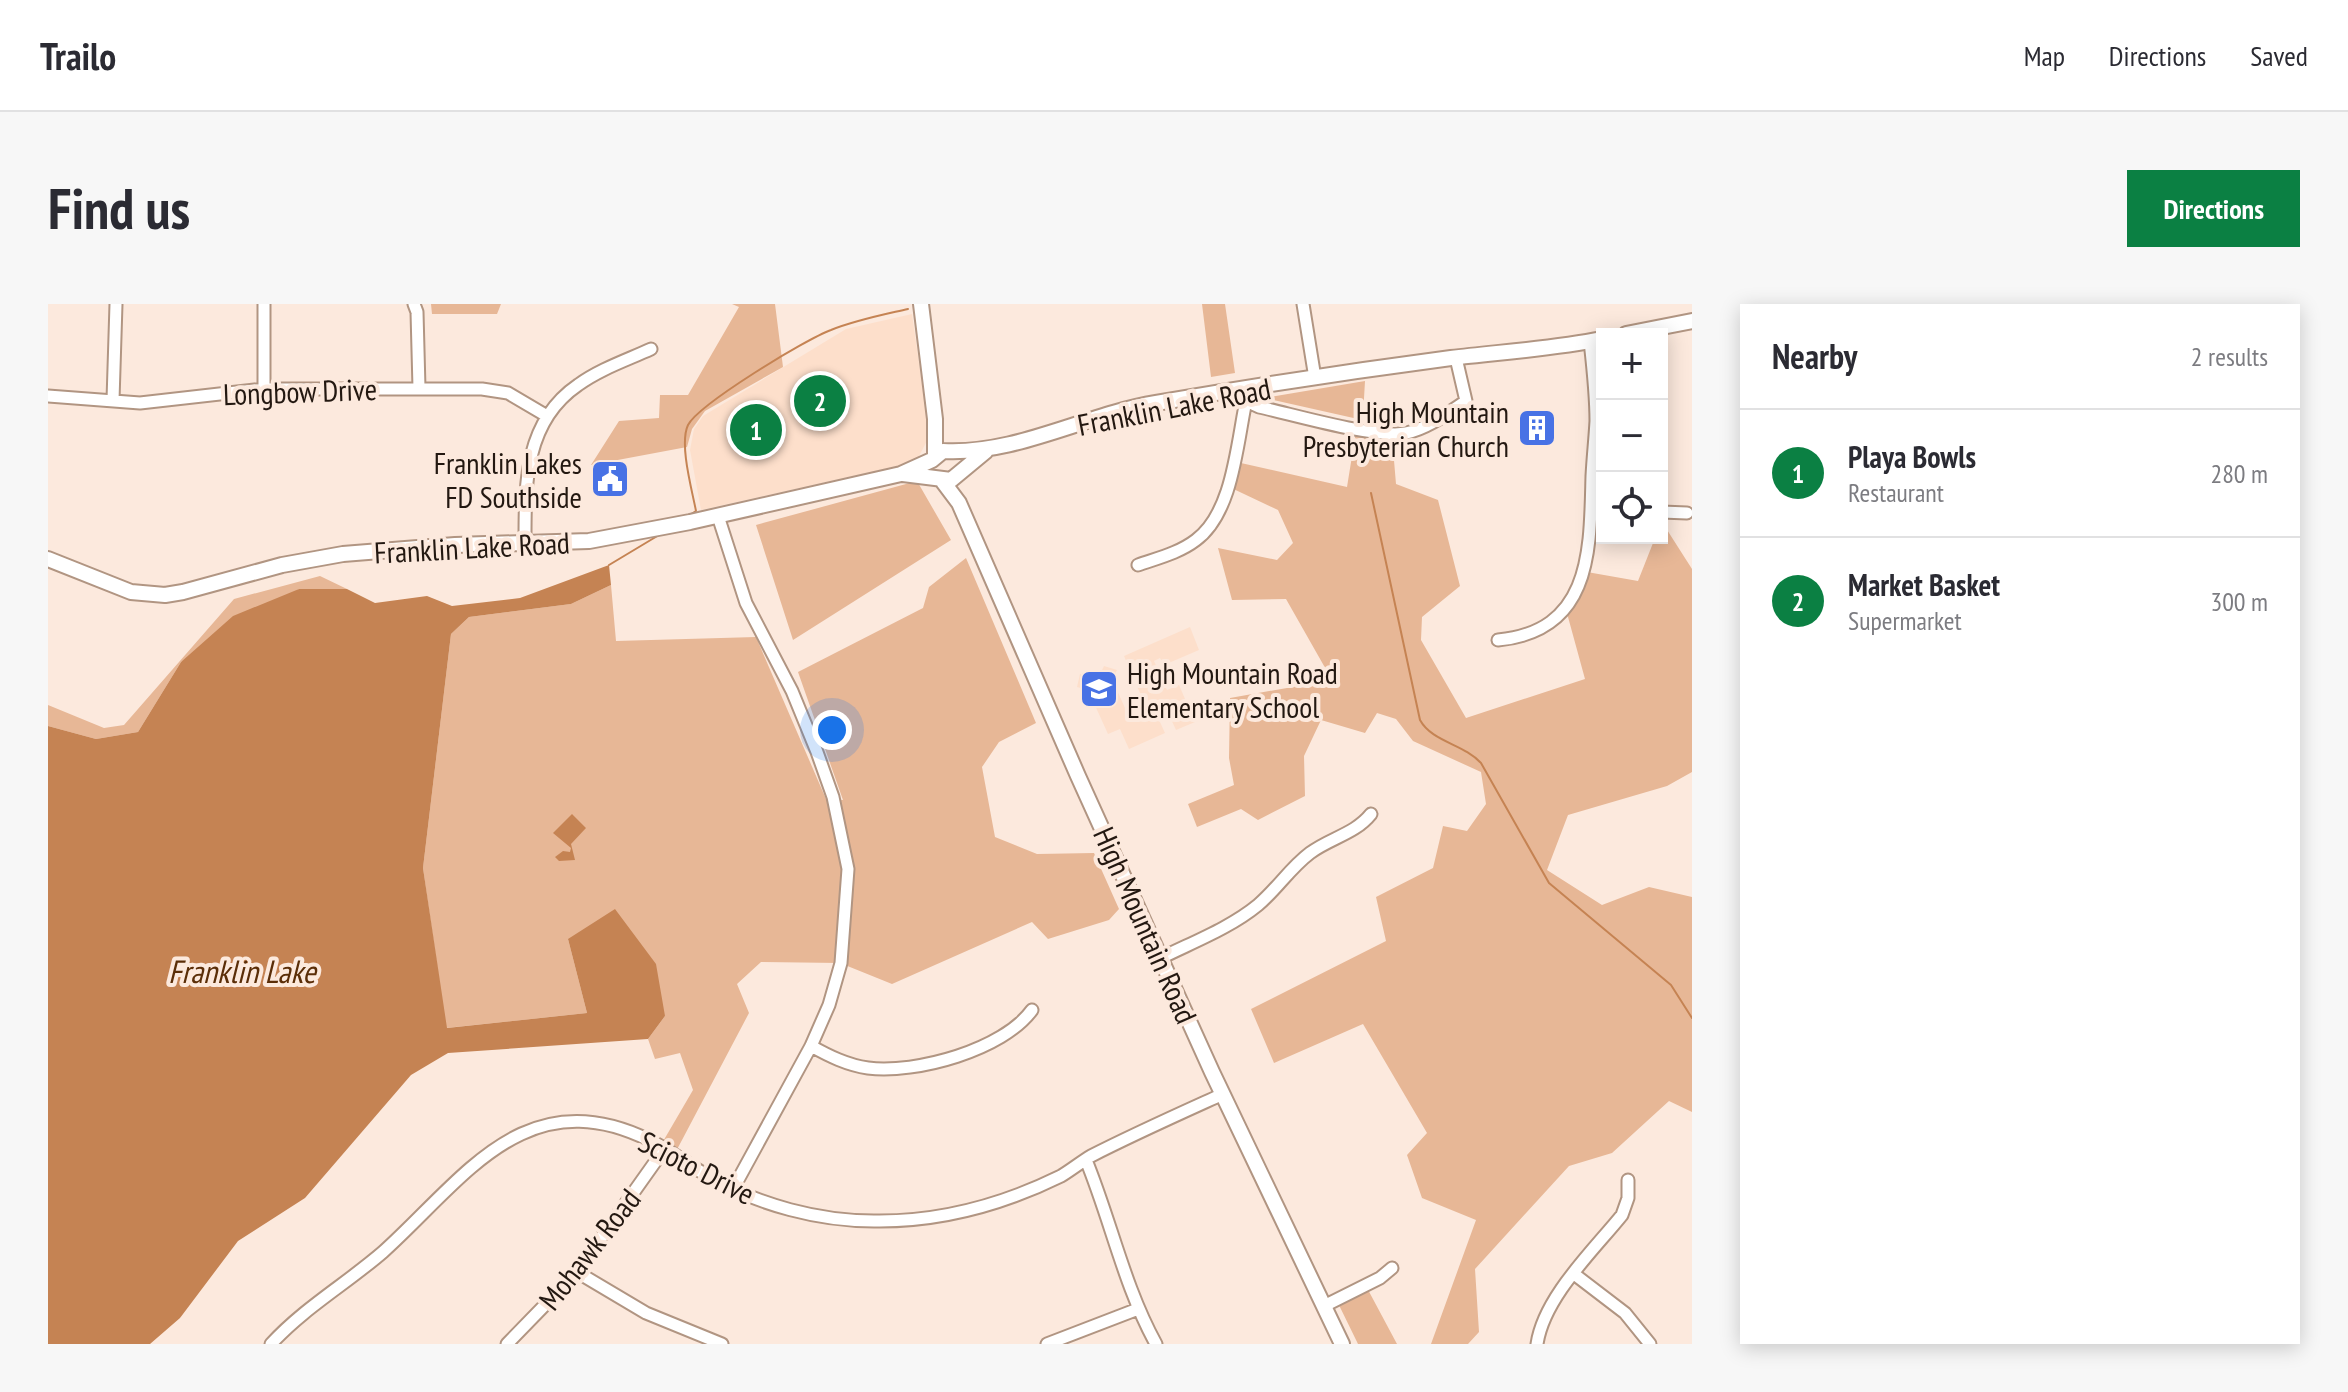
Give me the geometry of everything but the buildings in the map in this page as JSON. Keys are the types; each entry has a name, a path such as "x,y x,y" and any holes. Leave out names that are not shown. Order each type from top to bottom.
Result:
{"main road":[{"path":"921,304 935,419 931,469 939,478 951,480 959,472 960,460 952,452 935,419"},
{"path":"1656,328 1692,321"},
{"name":"Franklin Lake Road","path":"952,452 986,451 1143,406 1247,395 1315,378 1596,340"},
{"path":"933,458 943,451 952,452"},
{"name":"Franklin Lake Road","path":"959,472 986,451"},
{"name":"Franklin Lake Road","path":"48,559 131,592 165,595 282,565 343,554 455,545 589,541 718,516 901,474 933,458"},
{"name":"High Mountain Road","path":"959,472 959,503"},
{"name":"Franklin Lake Road","path":"901,474 939,478"},
{"name":"High Mountain Road","path":"939,478 959,503 1161,958 1342,1344"}],"street":[{"path":"113,400 116,304"},
{"path":"264,304 264,389"},
{"path":"414,304 417,312 419,388"},
{"path":"1303,304 1315,378"},
{"path":"525,543 527,469 538,433 547,416 577,385 651,349"},
{"path":"1247,395 1259,407 1377,432 1408,433 1466,401 1456,358"},
{"name":"Longbow Drive","path":"48,396 158,402 264,389 496,390 520,399 547,416"},
{"path":"1138,565 1187,546 1215,521 1225,498 1247,395"},
{"path":"1596,400 1597,472"},
{"path":"1668,512 1687,513"},
{"path":"1498,640 1513,639 1541,627 1571,599 1587,563 1596,514"},
{"path":"718,516 746,603 792,691 817,752 833,797 848,869 841,963 829,1005 811,1046 733,1189"},
{"path":"1161,958 1247,913 1270,894 1303,858 1327,842 1356,829 1371,814"},
{"path":"811,1046 838,1061 866,1068 919,1066 953,1057 1007,1033 1024,1022 1032,1010"},
{"name":"Scioto Drive","path":"271,1344 305,1311 384,1251 479,1159 505,1141 537,1128 587,1123 631,1132 665,1148 733,1189 774,1205 822,1216 872,1221 921,1219 995,1203 1064,1174 1086,1160 1223,1094"},
{"name":"Mohawk Road","path":"507,1344 577,1272 665,1148"},
{"path":"1086,1160 1105,1205 1138,1309 1156,1344"},
{"path":"1537,1344 1545,1315 1622,1215 1628,1198 1628,1180"},
{"path":"1324,1306 1380,1278 1392,1268"},
{"path":"577,1272 646,1313 722,1344"},
{"path":"1574,1274 1625,1313 1650,1344"},
{"path":"1047,1344 1138,1309"}],"shaded area":[{"path":"431,304 501,304 497,314 432,314"},
{"path":"732,304 775,304 783,367 705,411 692,429 687,447 591,465 619,421 659,418 660,395 688,395 739,307"},
{"path":"1202,304 1225,304 1235,373 1211,377"},
{"path":"912,314 928,426 928,439 918,458 907,464 701,510 690,450 694,429 703,416 846,329"},
{"path":"1365,381 1362,433 1392,437 1396,484 1438,500 1460,586 1422,617 1421,640 1466,718 1585,679 1565,606 1587,572 1638,581 1653,544 1668,544 1668,531 1692,569 1692,772 1667,786 1568,815 1547,870 1602,905 1649,887 1692,897 1692,1112 1669,1101 1612,1153 1569,1166 1475,1269 1479,1332 1468,1344 1431,1344 1476,1220 1422,1198 1407,1155 1427,1133 1363,1024 1274,1063 1251,1009 1386,941 1376,897 1433,868 1443,826 1467,831 1486,804 1481,772 1413,741 1396,719 1377,713 1365,733 1321,720 1304,756 1305,796 1258,820 1241,809 1197,827 1188,804 1234,785 1229,758 1230,698 1332,680 1286,599 1232,600 1218,548 1277,560 1293,543 1278,510 1225,485 1232,461 1347,487 1358,419 1264,398"},
{"path":"917,481 951,540 793,640 756,525"},
{"path":"966,558 1036,723 999,742 982,767 995,837 1037,854 1094,853 1119,909 1109,920 1048,939 1032,922 892,984 840,963 761,962 737,984 749,1013 672,1159 658,1150 693,1090 680,1053 655,1059 648,1039 665,1016 568,939 587,1013 446,1028 423,868 451,634 469,617 571,604 611,585 616,641 756,637 826,799 843,800 798,672 923,608 929,587"},
{"path":"320,576 347,589 299,589 181,662 138,732 96,739 48,726 48,705 104,728 124,725 234,599"},
{"name":"High Mountain Road Elementary School","path":"1190,627 1199,650 1164,665 1160,658 1154,661 1167,690 1179,685 1195,722 1176,730 1170,717 1160,722 1165,733 1129,749 1120,729 1108,734 1088,690 1077,687 1080,674 1091,678 1094,672 1100,674 1104,666 1117,670 1112,679 1125,708 1143,700 1124,656"},
{"path":"1366,1286 1397,1344 1358,1344 1337,1301"}],"water":[{"name":"Franklin Lake","path":"609,565 611,585 571,604 469,617 451,634 423,868 447,1028 587,1013 568,939 615,909 656,964 665,1016 648,1039 448,1053 411,1075 305,1198 238,1241 180,1318 150,1344 48,1344 48,726 96,739 138,732 181,662 233,616 299,589 347,589 375,603 427,596 452,606 520,598"},
{"path":"572,814 586,828 571,844 575,860 559,861 555,857 563,851 570,852 571,848 553,833"}],"waterway":[{"path":"688,516 696,511 685,444 688,425 696,415 754,373 818,336 850,323 908,309"},
{"path":"1371,493 1420,720 1432,733 1466,751 1481,763 1549,883 1671,985 1692,1018"},
{"path":"609,565 659,535"}],"place":[{"name":"Market Basket","path":"820,401"},
{"name":"High Mountain Presbyterian Church","path":"1537,428"},
{"name":"Playa Bowls","path":"756,430"},
{"name":"Franklin Lakes FD Southside","path":"610,479"},
{"name":"High Mountain Road Elementary School","path":"1099,689"}]}
